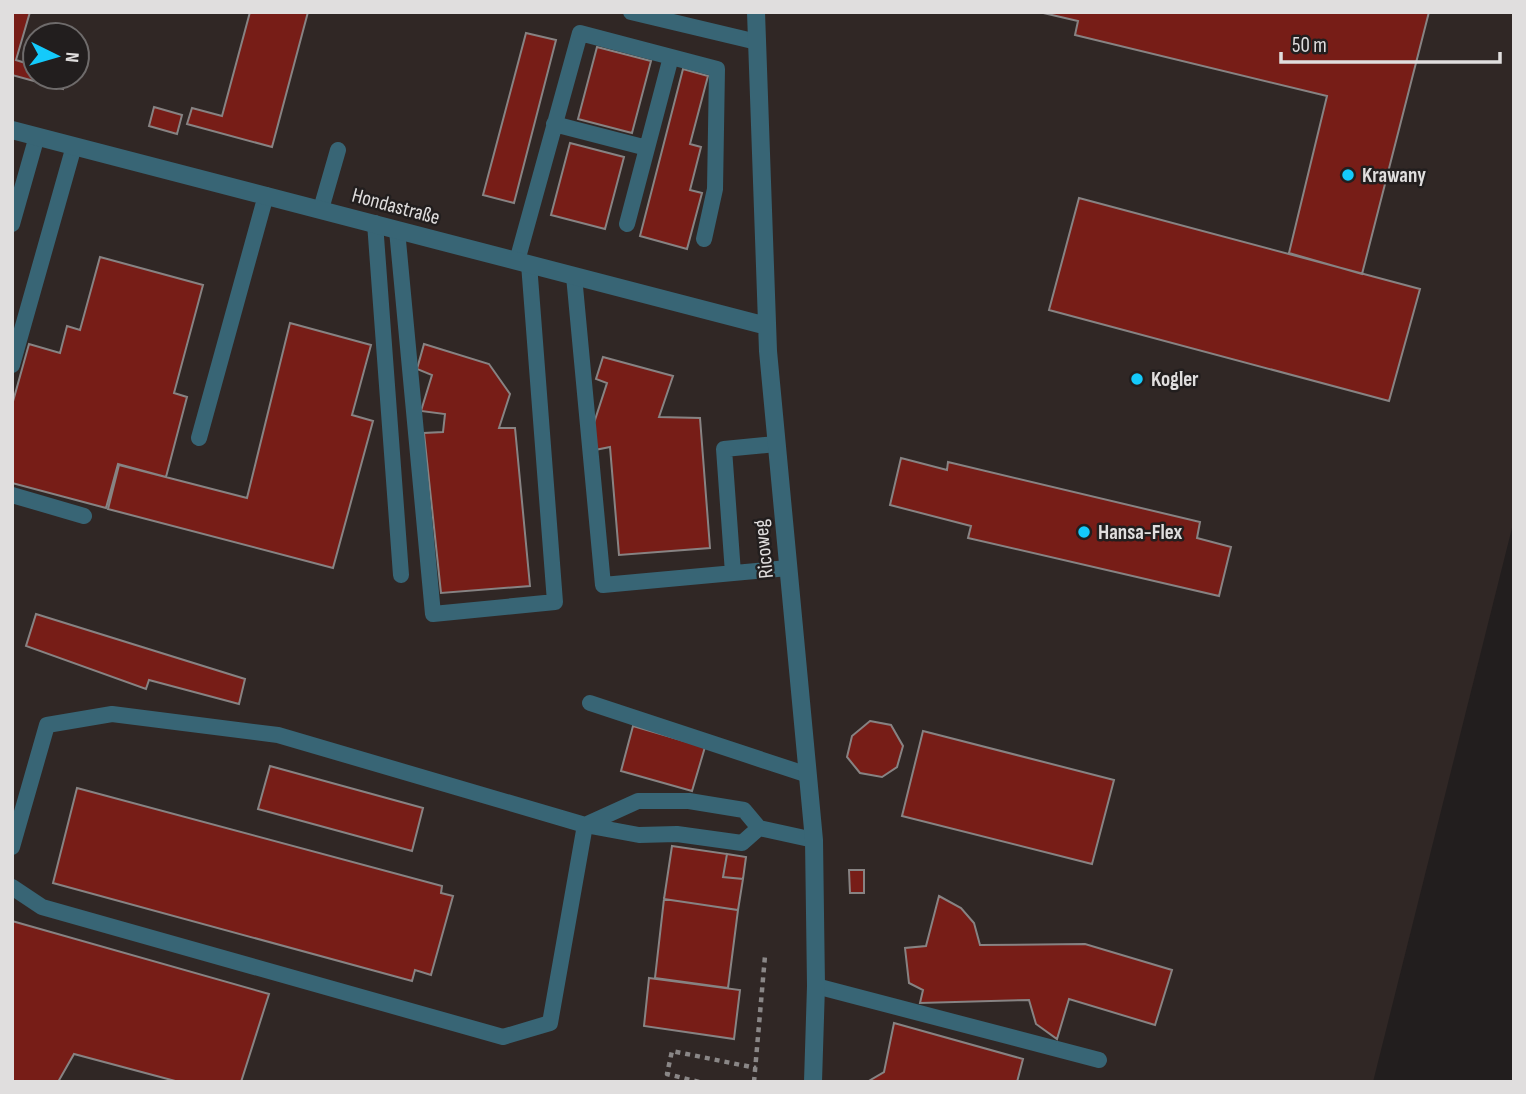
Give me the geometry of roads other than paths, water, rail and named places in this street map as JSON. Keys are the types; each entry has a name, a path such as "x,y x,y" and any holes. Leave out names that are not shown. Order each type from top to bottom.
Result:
{"street":[{"name":"Ricoweg","path":"757,12 767,326 814,840 816,986 813,1082"},
{"name":"Hondastraße","path":"12,130 767,326"}],"lane":[{"path":"631,12 758,42"},
{"path":"397,230 433,614 555,602 523,262 554,124 580,33 717,69 715,189 704,239"},
{"path":"627,224 671,57"},
{"path":"554,124 647,148"},
{"path":"12,225 37,136"},
{"path":"12,365 74,146"},
{"path":"321,209 338,150"},
{"path":"199,438 266,195"},
{"path":"375,223 401,575"},
{"path":"574,276 603,585 788,568"},
{"path":"733,573 724,449 776,444"},
{"path":"12,495 84,516"},
{"path":"590,703 808,775"},
{"path":"12,847 47,725 112,714 278,735 585,825 639,835 677,834 742,843 759,828"},
{"path":"585,825 638,802 689,801 744,810 759,828 814,840"},
{"path":"12,887 42,907 503,1037 550,1023 585,825"},
{"path":"816,986 1099,1060"}],"place":[{"name":"Krawany","path":"1348,175"},
{"name":"Kogler","path":"1137,379"},
{"name":"Hansa-Flex","path":"1084,532"}]}
